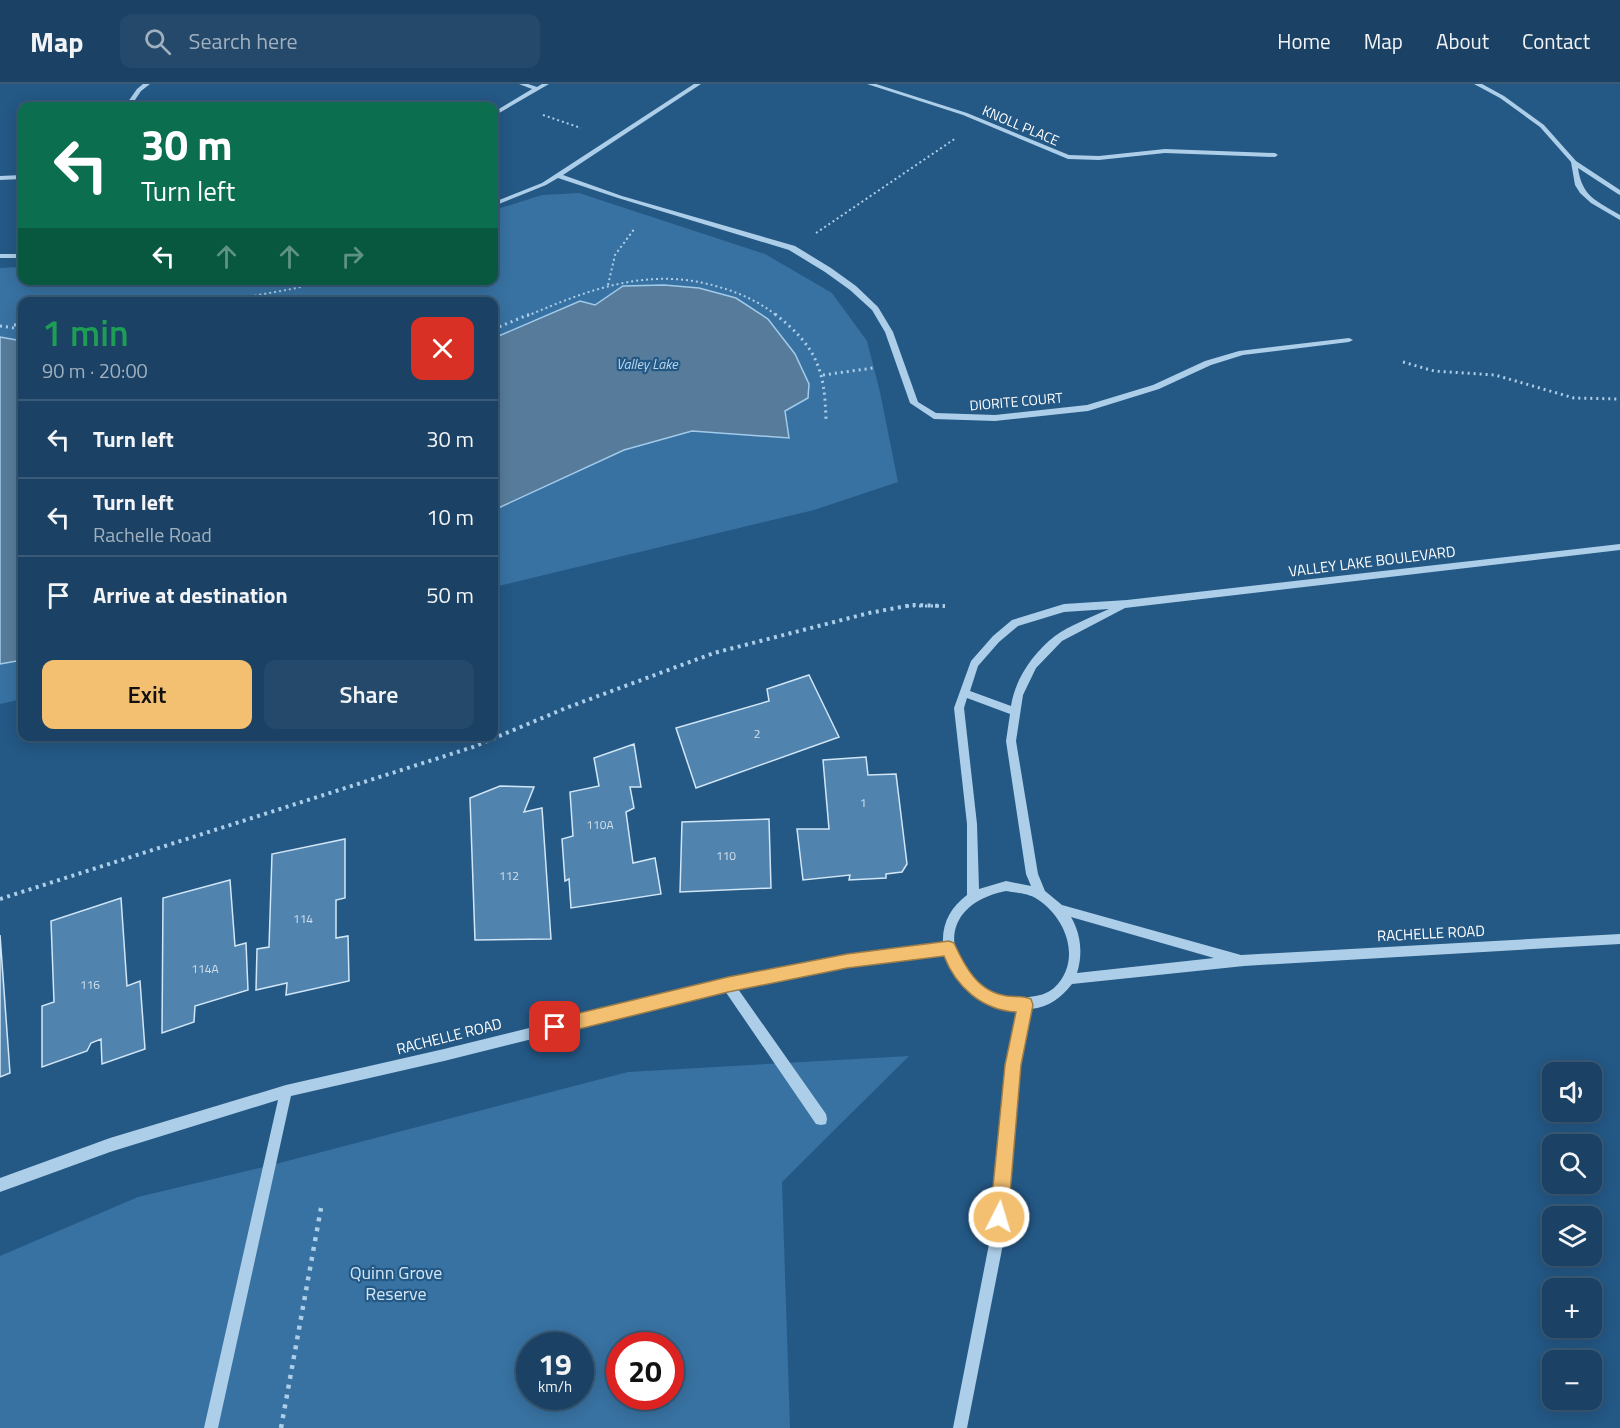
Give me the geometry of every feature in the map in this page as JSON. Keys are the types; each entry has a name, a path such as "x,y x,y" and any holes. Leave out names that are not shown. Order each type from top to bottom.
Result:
{"street":[{"path":"131,102 139,90 147,84"},
{"path":"522,84 537,89"},
{"path":"498,112 546,84"},
{"path":"498,202 544,184 698,84"},
{"name":"KNOLL PLACE","path":"870,84 965,114 1068,157 1099,158 1165,151 1275,155"},
{"path":"1477,84 1502,97 1542,126 1574,162 1620,193"},
{"path":"1574,162 1575,180 1580,191 1620,218"},
{"name":"DIORITE COURT","path":"557,175 620,197 792,248 828,270 853,288 875,309 889,332 914,403 934,416 995,418 1088,408 1156,387 1208,363 1242,353 1349,340"},
{"path":"0,178 18,177"},
{"path":"0,256 18,256"},
{"name":"VALLEY LAKE BOULEVARD","path":"973,895 972,824 959,708 974,664 996,639 1015,623 1064,608 1127,604 1620,547"},
{"name":"VALLEY LAKE BOULEVARD","path":"1041,895 1032,874 1011,741 1018,695 1032,666 1059,638 1127,604"},
{"path":"964,693 1015,712"},
{"path":"1006,886 1024,888 1041,895 1059,909 1071,925 1076,943 1076,962 1070,979 1058,992 1043,1001 1026,1005 1005,1004 985,995 968,983 956,966 949,948 949,933 953,918 961,905 973,895 988,888 1006,886"},
{"name":"RACHELLE ROAD","path":"1059,909 1244,960"},
{"name":"RACHELLE ROAD","path":"1070,979 1244,960 1620,939"},
{"name":"RACHELLE ROAD","path":"0,1185 110,1145 286,1091 444,1055 728,985 847,961 949,948"},
{"path":"728,985 821,1119"},
{"path":"960,1428 997,1239 1013,1065 1026,1005"},
{"path":"211,1428 286,1091"}],"path":[{"path":"536,113 588,130"},
{"path":"812,235 952,142"},
{"path":"608,286 615,255 640,220"},
{"path":"498,327 566,298 636,278 670,278 706,283 747,295 768,306 800,336 813,354 823,375 828,405 826,421"},
{"path":"248,297 306,285"},
{"path":"0,326 18,325"},
{"path":"7,326 18,328"},
{"path":"1403,362 1434,371 1496,375 1574,398 1620,399"},
{"path":"823,375 876,368"},
{"path":"498,737 714,652 869,613 912,605 945,606"},
{"path":"0,899 487,741"},
{"path":"281,1428 321,1208"}],"green space":[{"path":"579,193 765,254 832,293 867,341 898,482 814,510 498,586 498,297 18,297 18,700 0,704 0,268 18,267 18,285 498,285 498,209 542,195"},
{"name":"Quinn Grove Reserve","path":"909,1056 782,1182 790,1428 0,1428 0,1256 138,1197 268,1166 628,1072"}],"water":[{"name":"Valley Lake","path":"664,285 699,288 736,298 768,319 795,354 809,384 808,398 785,411 789,438 692,431 624,450 498,508 498,336 580,301 595,305 623,286"},
{"path":"0,337 18,340 18,661 0,664"}],"building":[{"path":"809,675 839,737 696,788 676,728 769,701 767,689"},
{"path":"634,744 641,787 630,787 634,808 626,812 633,863 655,858 661,894 571,908 569,879 565,881 562,839 573,836 570,792 599,786 594,758"},
{"path":"866,757 868,775 896,774 907,864 902,872 886,874 886,878 849,880 850,875 803,880 797,829 829,829 823,760"},
{"path":"500,786 534,787 524,812 542,808 551,939 475,940 470,798"},
{"path":"769,819 771,888 680,892 682,822"},
{"path":"345,839 345,898 336,900 336,938 348,936 349,981 286,995 287,983 256,990 257,949 269,947 272,854"},
{"path":"230,880 235,946 246,943 248,990 195,1006 194,1022 162,1033 163,898"},
{"path":"121,898 127,986 140,981 145,1049 102,1064 101,1039 91,1043 87,1051 42,1067 42,1006 54,1002 51,921"},
{"path":"0,935 10,1073 0,1077"}],"route":[{"path":"555,1027 688,993 847,961 949,948 956,966 968,983 985,995 1005,1004 1026,1005 1013,1065 999,1217"}]}
